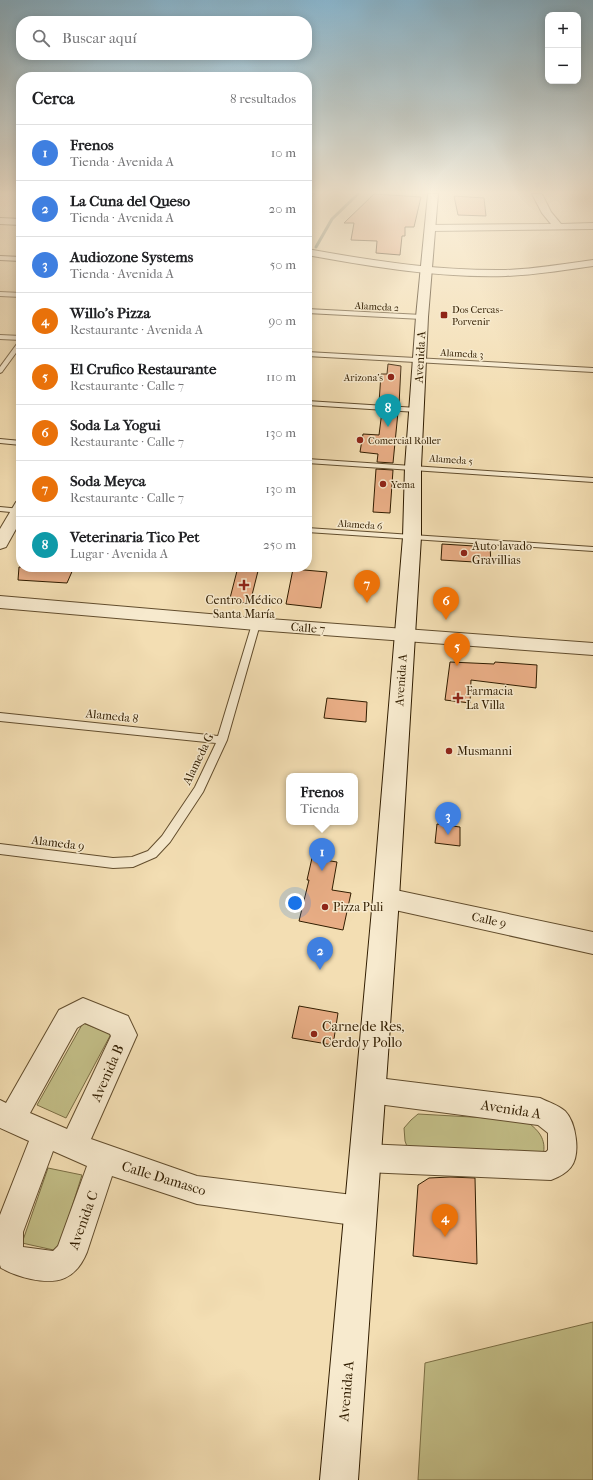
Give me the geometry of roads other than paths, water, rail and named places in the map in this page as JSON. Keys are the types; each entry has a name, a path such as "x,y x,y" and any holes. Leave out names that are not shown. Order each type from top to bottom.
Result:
{"street":[{"path":"381,263 427,270 506,273 593,263"},
{"name":"Avenida A","path":"339,1480 386,898 412,537 422,317 428,263"},
{"path":"0,544 16,516"},
{"name":"Calle 7","path":"0,602 256,624 593,648"},
{"name":"Calle 9","path":"386,898 593,943"},
{"name":"Avenida B","path":"6,1116 68,1019 83,1010 118,1025 124,1035 74,1146"},
{"name":"Avenida A","path":"365,1158 551,1166 562,1156 562,1130 552,1117 540,1112 370,1090"},
{"name":"Calle Damasco","path":"6,1116 104,1159 196,1190 361,1211"},
{"name":"Avenida C","path":"46,1134 8,1232 8,1247 12,1258 20,1262 54,1267 65,1261 72,1252 104,1159"}],"lane":[{"path":"0,294 16,295"},
{"name":"Alameda 2","path":"312,311 422,317"},
{"path":"0,337 16,338"},
{"path":"0,371 16,349"},
{"name":"Alameda 3","path":"312,354 593,370"},
{"path":"312,403 417,410"},
{"path":"0,441 16,443"},
{"name":"Alameda 5","path":"312,461 593,480"},
{"path":"0,509 16,509"},
{"name":"Alameda 6","path":"312,530 412,537"},
{"path":"412,537 593,549"},
{"name":"Alameda G","path":"113,863 133,862 152,854 166,839 199,788 222,740 256,624"},
{"name":"Alameda 8","path":"0,717 222,740"},
{"name":"Alameda 9","path":"0,849 113,863"}],"place":[{"name":"Dos Cercas- Porvenir","path":"444,315"},
{"name":"Arizona's","path":"391,377"},
{"name":"Veterinaria Tico Pet","path":"388,427"},
{"name":"Comercial Roller","path":"360,440"},
{"name":"Yema","path":"383,484"},
{"name":"Auto lavado Gravillias","path":"464,553"},
{"name":"Centro Médico Santa María","path":"244,585"},
{"name":"Soda Meyca","path":"367,603"},
{"name":"Soda La Yogui","path":"446,620"},
{"name":"El Crufico Restaurante","path":"457,666"},
{"name":"Farmacia La Villa","path":"458,698"},
{"name":"Musmanni","path":"449,751"},
{"name":"Audiozone Systems","path":"448,835"},
{"name":"Frenos","path":"322,871"},
{"name":"Pizza Puli","path":"325,907"},
{"name":"La Cuna del Queso","path":"320,970"},
{"name":"Carne de Res, Cerdo y Pollo","path":"314,1034"},
{"name":"Willo's Pizza","path":"445,1237"}]}
